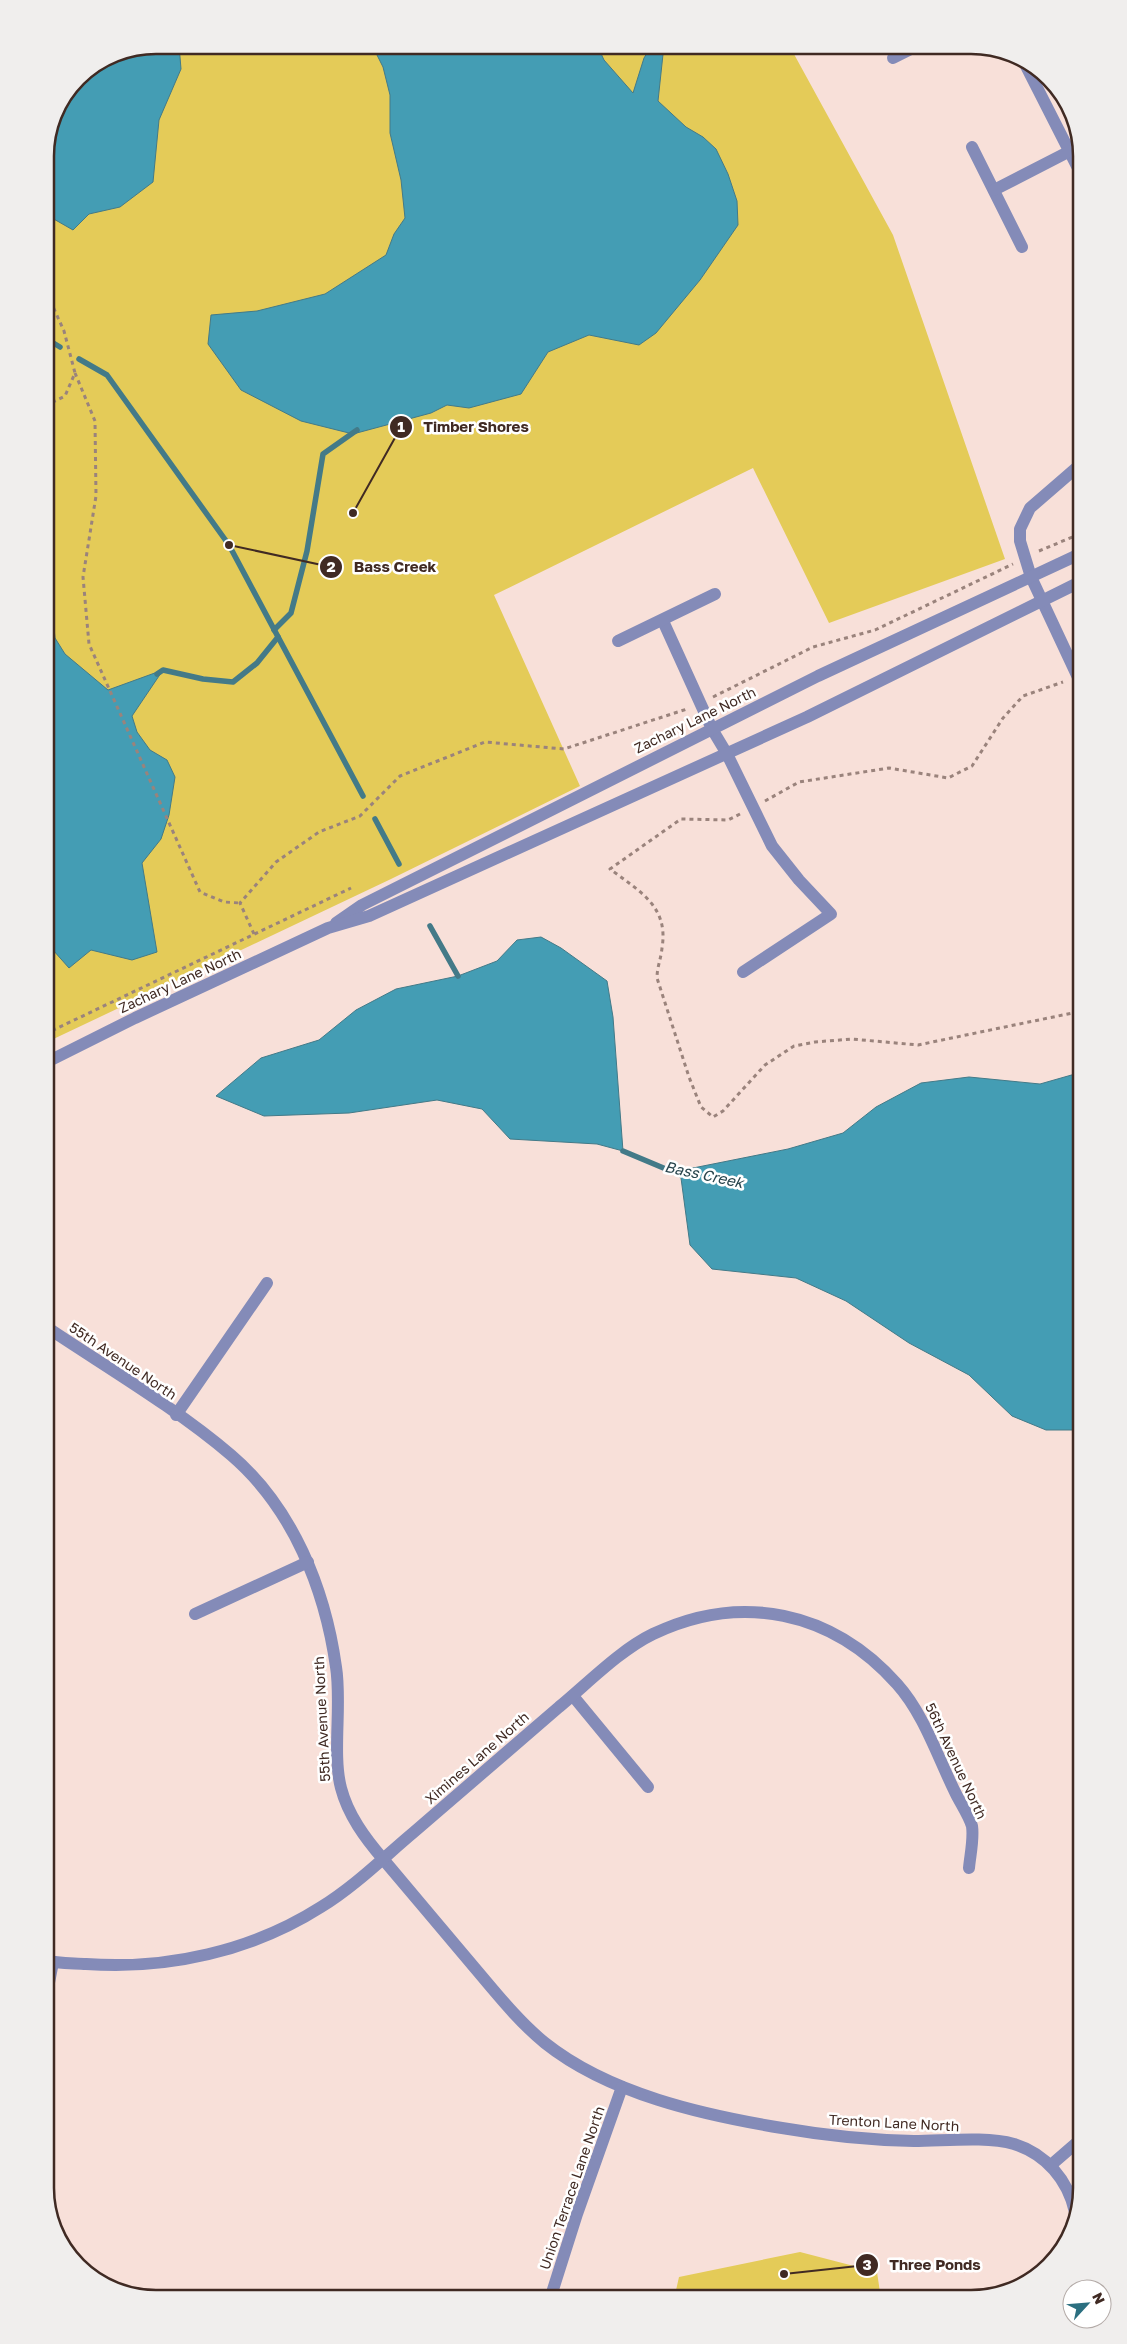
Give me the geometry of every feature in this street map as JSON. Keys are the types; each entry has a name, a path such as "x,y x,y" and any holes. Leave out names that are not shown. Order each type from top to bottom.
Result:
{"street":[{"path":"893,58 901,54"},
{"path":"1029,72 1073,157"},
{"path":"972,147 1022,247"},
{"path":"994,190 1070,151"},
{"path":"1073,471 1030,508 1020,529 1020,541 1032,577 1073,667"},
{"name":"Zachary Lane North","path":"328,928 362,905 818,676 1073,557"},
{"name":"Zachary Lane North","path":"54,1058 135,1018 328,928 369,916 727,754 913,666 1073,586"},
{"path":"618,641 663,621 715,594"},
{"path":"663,621 712,729 727,754 772,846 799,880 832,914 743,972"},
{"path":"176,1415 267,1283"},
{"name":"55th Avenue North","path":"54,1332 176,1415 232,1456 265,1491 291,1529 308,1562 324,1605 337,1669 341,1787 352,1815 366,1838 383,1859 516,2016 560,2053 582,2068 622,2087"},
{"path":"195,1614 308,1562"},
{"name":"Ximines Lane North","path":"54,1961 109,1966 162,1963 217,1953 270,1934 319,1908 363,1878 615,1660 650,1635 692,1619 753,1611 809,1623 851,1643 883,1668 910,1698"},
{"path":"573,1696 648,1787"},
{"name":"56th Avenue North","path":"910,1698 972,1826 969,1868"},
{"name":"Trenton Lane North","path":"622,2087 697,2110 767,2125 845,2138 988,2141 1013,2144 1038,2155 1051,2165 1068,2190 1072,2202"},
{"name":"Union Terrace Lane North","path":"553,2290 577,2214 622,2087"},
{"path":"1051,2165 1073,2146"}],"path":[{"path":"54,309 64,331 75,373 96,421 96,496 83,577 89,644 200,892 224,902 240,903"},
{"path":"54,402 65,396 75,373"},
{"path":"240,903 276,862 319,832 360,816 400,776 485,742 564,750 700,704 813,647 875,630 1073,537"},
{"path":"54,1030 351,888"},
{"path":"240,903 254,934"}],"shaded area":[{"path":"794,54 893,235 1005,559 829,623 753,468 494,595 580,786 391,879 54,1039 54,149 57,129 64,111 79,88 88,79 111,64 129,57 142,55"},
{"path":"800,2252 877,2272 880,2290 676,2290 679,2277"}],"water":[{"path":"180,54 181,69 159,120 153,182 120,207 89,214 73,230 54,219 54,149 57,129 71,99 88,79 105,67 123,59 142,55"},
{"path":"376,54 601,54 604,60 633,93 646,54 663,54 658,101 686,127 703,137 716,149 728,174 737,201 738,225 700,280 656,333 639,345 589,335 548,352 521,394 469,408 447,405 431,413 353,434 301,421 241,390 208,344 211,315 257,311 325,294 386,255 394,234 405,218 401,180 390,133 390,95 383,67"},
{"path":"54,628 55,638 65,654 108,690 163,670 132,716 137,732 150,750 167,760 175,777 169,815 161,839 142,863 157,952 132,960 91,950 69,968 54,951"},
{"path":"541,937 561,948 607,981 613,1017 623,1151 597,1144 510,1139 482,1109 437,1100 349,1113 264,1116 216,1096 261,1058 319,1040 356,1010 396,989 458,976 497,961 517,940"},
{"path":"1073,1075 1073,1430 1046,1430 1012,1416 969,1375 909,1343 846,1301 796,1278 712,1269 690,1245 681,1178 673,1172 788,1149 843,1133 876,1107 921,1083 969,1077 1040,1084"}],"waterway":[{"name":"Bass Creek","path":"54,343 60,347"},
{"name":"Bass Creek","path":"79,359 107,375 229,545 363,796"},
{"path":"274,630 291,613 307,551 323,454 357,430"},
{"path":"157,674 163,670 203,679 233,682 257,663 278,637"},
{"name":"Bass Creek","path":"375,819 399,864"},
{"name":"Bass Creek","path":"430,926 458,976"},
{"name":"Bass Creek","path":"623,1151 673,1172"}],"place":[{"name":"Timber Shores","path":"353,513"},
{"name":"Bass Creek","path":"229,545"},
{"name":"Three Ponds","path":"784,2274"}]}
